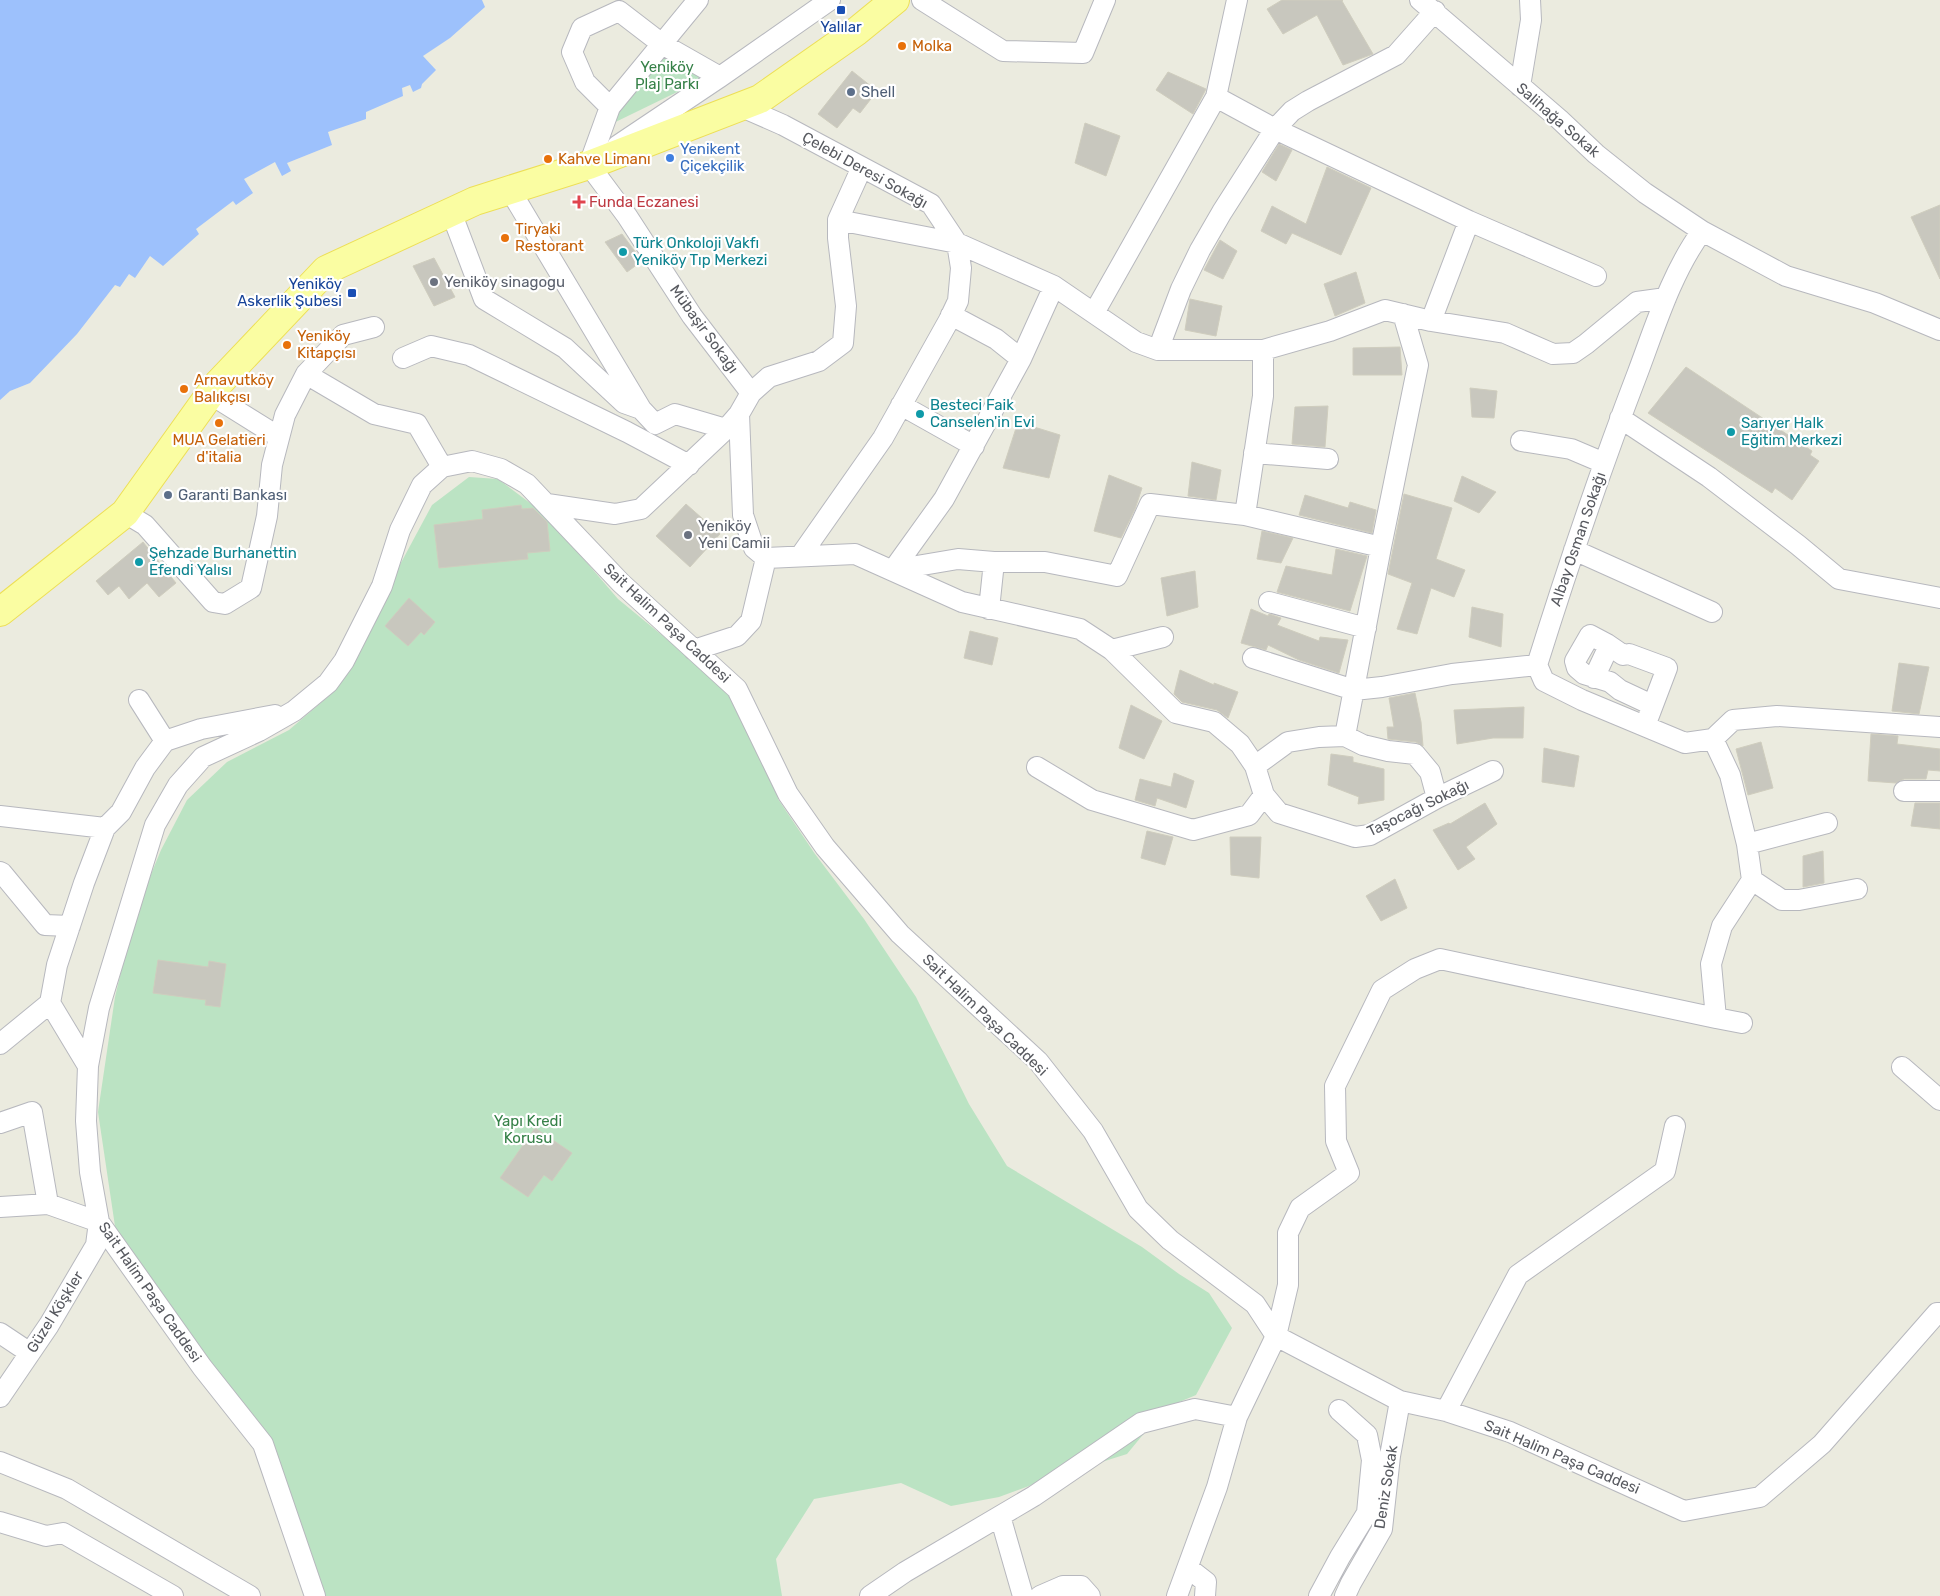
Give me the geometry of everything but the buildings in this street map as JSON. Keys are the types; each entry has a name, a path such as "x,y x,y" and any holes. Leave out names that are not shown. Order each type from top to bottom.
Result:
{"main road":[{"path":"0,612 125,512 210,394 326,270 475,201 589,165 760,99 857,31 895,0"}],"street":[{"path":"589,165 610,107 698,0"},
{"path":"589,165 720,78 830,0"},
{"path":"922,0 1003,51 1083,53 1105,0"},
{"path":"1094,313 1216,96 1236,0"},
{"path":"1520,86 1531,20 1530,0"},
{"path":"1158,350 1181,289 1200,250 1275,129 1292,111 1308,100 1396,55 1427,6"},
{"name":"Salihağa Sokak","path":"1427,6 1596,154 1645,193 1702,231 1786,276 1875,304 1940,330"},
{"path":"610,107 585,82 572,52 582,28 619,11 662,44 720,78"},
{"path":"1216,96 1275,129 1469,221 1596,276"},
{"name":"Çelebi Deresi Sokağı","path":"742,107 783,125 931,204 957,243"},
{"name":"Mübaşir Sokağı","path":"589,165 627,216 692,316 751,393"},
{"path":"547,504 615,514 641,509 689,465 732,421 751,393 769,377 819,361 844,343 846,306 838,238 838,220 862,167"},
{"path":"510,190 641,409 655,424 657,448"},
{"path":"451,212 484,299 565,348 624,403 641,409"},
{"path":"838,220 957,243 1054,286 1136,342 1158,350 1263,350 1330,331 1385,310 1431,321 1505,333 1553,354 1566,353 1573,352 1586,344 1636,302 1666,298"},
{"path":"1431,321 1469,221"},
{"name":"Albay Osman Sokağı","path":"1537,665 1574,550 1620,418 1666,298 1692,245 1702,231"},
{"path":"801,555 883,438 958,301 961,268 957,243"},
{"path":"893,570 944,499 1021,358 1054,286"},
{"path":"1345,736 1418,365 1403,314"},
{"path":"951,315 996,339 1021,358"},
{"path":"125,512 145,525 213,602 225,604 251,588 267,516 272,465 285,415 306,374 343,335 374,327"},
{"path":"403,358 431,346 469,355 689,465"},
{"path":"1245,515 1263,396 1263,350"},
{"path":"306,374 374,414 417,424 442,467"},
{"path":"210,394 279,437"},
{"path":"901,405 974,446"},
{"path":"655,424 675,414 732,421"},
{"path":"1620,418 1709,477 1839,579 1940,598"},
{"path":"732,421 744,514 754,548 766,558 855,554 962,602 1080,629 1112,650 1176,713 1214,722 1240,744 1255,766 1264,795 1249,815 1193,830 1092,800 1037,766"},
{"path":"1521,441 1572,449 1604,463"},
{"path":"1254,453 1328,459"},
{"name":"Sait Halim Paşa Caddesi","path":"315,1596 263,1444 202,1367 99,1222 90,1172 86,1121 88,1066 99,1008 155,824 178,785 202,757 258,731 294,711 328,683 344,660 382,586 400,530 422,485 442,467 472,461 501,469 527,484 621,583 737,689 788,794 825,847 900,934 1038,1061 1092,1131 1138,1209 1170,1240 1256,1304 1276,1336 1400,1400 1446,1411 1510,1432 1684,1511 1760,1497 1822,1444 1940,1313"},
{"path":"893,570 958,559 994,562 1045,562 1118,576 1150,504 1245,515 1381,547"},
{"path":"1574,550 1712,612"},
{"path":"694,650 737,636 751,621 766,558"},
{"path":"989,609 994,562"},
{"path":"1269,602 1366,628"},
{"path":"1562,690 1575,661 1590,636 1623,655 1629,654 1667,668 1645,726"},
{"path":"1112,650 1163,637"},
{"path":"1594,678 1609,646"},
{"path":"1620,690 1629,654"},
{"path":"1253,658 1354,690 1382,687 1452,674 1537,665 1544,681 1685,742 1713,739 1733,720 1777,716 1940,727"},
{"path":"1575,661 1577,668 1584,674 1610,682 1620,690 1652,705"},
{"path":"0,1044 50,1003 57,965 84,883 105,828 121,812 145,768 166,741 139,700"},
{"name":"Sait Halim Paşa Caddesi","path":"166,741 201,729 294,711"},
{"path":"1255,766 1288,742 1319,737 1345,736 1363,745 1388,751 1415,754 1430,772 1437,798"},
{"path":"1713,739 1730,775 1747,844 1752,880 1722,926 1711,964 1716,1018"},
{"name":"Taşocağı Sokağı","path":"1264,795 1279,813 1355,837 1370,835 1437,798 1493,771"},
{"path":"1904,791 1940,791"},
{"path":"0,816 105,828"},
{"path":"1747,844 1827,823"},
{"path":"0,872 44,925 70,926"},
{"path":"1752,880 1782,900 1799,900 1857,889"},
{"path":"1177,1596 1218,1487 1237,1417 1276,1336 1288,1285 1288,1233 1300,1208 1348,1174 1336,1141 1335,1086 1382,990 1414,968 1440,959 1742,1024"},
{"path":"50,1003 88,1066"},
{"path":"1902,1067 1940,1100"},
{"path":"0,1123 32,1112 48,1204"},
{"path":"1446,1411 1518,1275 1665,1171 1675,1126"},
{"path":"0,1207 48,1204 99,1222"},
{"name":"Güzel Köşkler","path":"0,1397 49,1325 96,1245 99,1222"},
{"path":"0,1334 30,1353"},
{"name":"Deniz Sokak","path":"1345,1596 1382,1529 1390,1456 1400,1400"},
{"path":"870,1596 905,1572 1034,1496 1141,1423 1195,1409 1237,1417"},
{"path":"1319,1596 1340,1557 1368,1513 1372,1460 1367,1435 1339,1410"},
{"path":"0,1462 67,1490 250,1596"},
{"path":"1000,1516 1023,1596"},
{"path":"0,1522 46,1536 63,1533 172,1596"},
{"path":"1188,1568 1206,1582 1205,1596"},
{"path":"1040,1596 1063,1586 1081,1586 1090,1596"}],"green space":[{"name":"Yeniköy Plaj Parkı","path":"664,53 706,78 597,131"},
{"name":"Yapı Kredi Korusu","path":"469,477 498,479 546,515 618,599 725,687 770,740 778,799 815,854 864,919 916,997 969,1104 1007,1166 1142,1247 1209,1293 1232,1328 1196,1395 1165,1408 1127,1454 999,1497 951,1506 901,1483 814,1499 776,1559 782,1596 321,1596 293,1516 211,1367 116,1233 98,1112 115,997 135,913 161,850 187,800 227,762 289,730 330,695 432,505"}],"water":[{"path":"0,0 482,0 485,7 450,38 423,56 436,70 422,84 421,88 413,92 410,85 402,88 403,96 366,112 366,119 328,132 332,145 287,163 291,171 282,176 275,162 244,179 253,193 236,205 233,201 196,229 199,234 163,266 150,256 135,278 129,274 120,287 115,285 77,334 30,383 10,391 0,400"}],"place":[{"name":"Yalılar","path":"841,10"},
{"name":"Molka","path":"902,46"},
{"name":"Shell","path":"851,92"},
{"name":"Yenikent Çiçekçilik","path":"670,158"},
{"name":"Kahve Limanı","path":"548,159"},
{"name":"Funda Eczanesi","path":"579,202"},
{"name":"Tiryaki Restorant","path":"505,238"},
{"name":"Türk Onkoloji Vakfı Yeniköy Tıp Merkezi","path":"623,252"},
{"name":"Yeniköy sinagogu","path":"434,282"},
{"name":"Yeniköy Askerlik Şubesi","path":"352,293"},
{"name":"Yeniköy Kitapçısı","path":"287,345"},
{"name":"Arnavutköy Balıkçısı","path":"184,389"},
{"name":"Besteci Faik Canselen'in Evi","path":"920,414"},
{"name":"MUA Gelatieri d'italia","path":"219,423"},
{"name":"Sarıyer Halk Eğitim Merkezi","path":"1731,432"},
{"name":"Garanti Bankası","path":"168,495"},
{"name":"Yeniköy Yeni Camii","path":"688,535"},
{"name":"Şehzade Burhanettin Efendi Yalısı","path":"139,562"}]}
